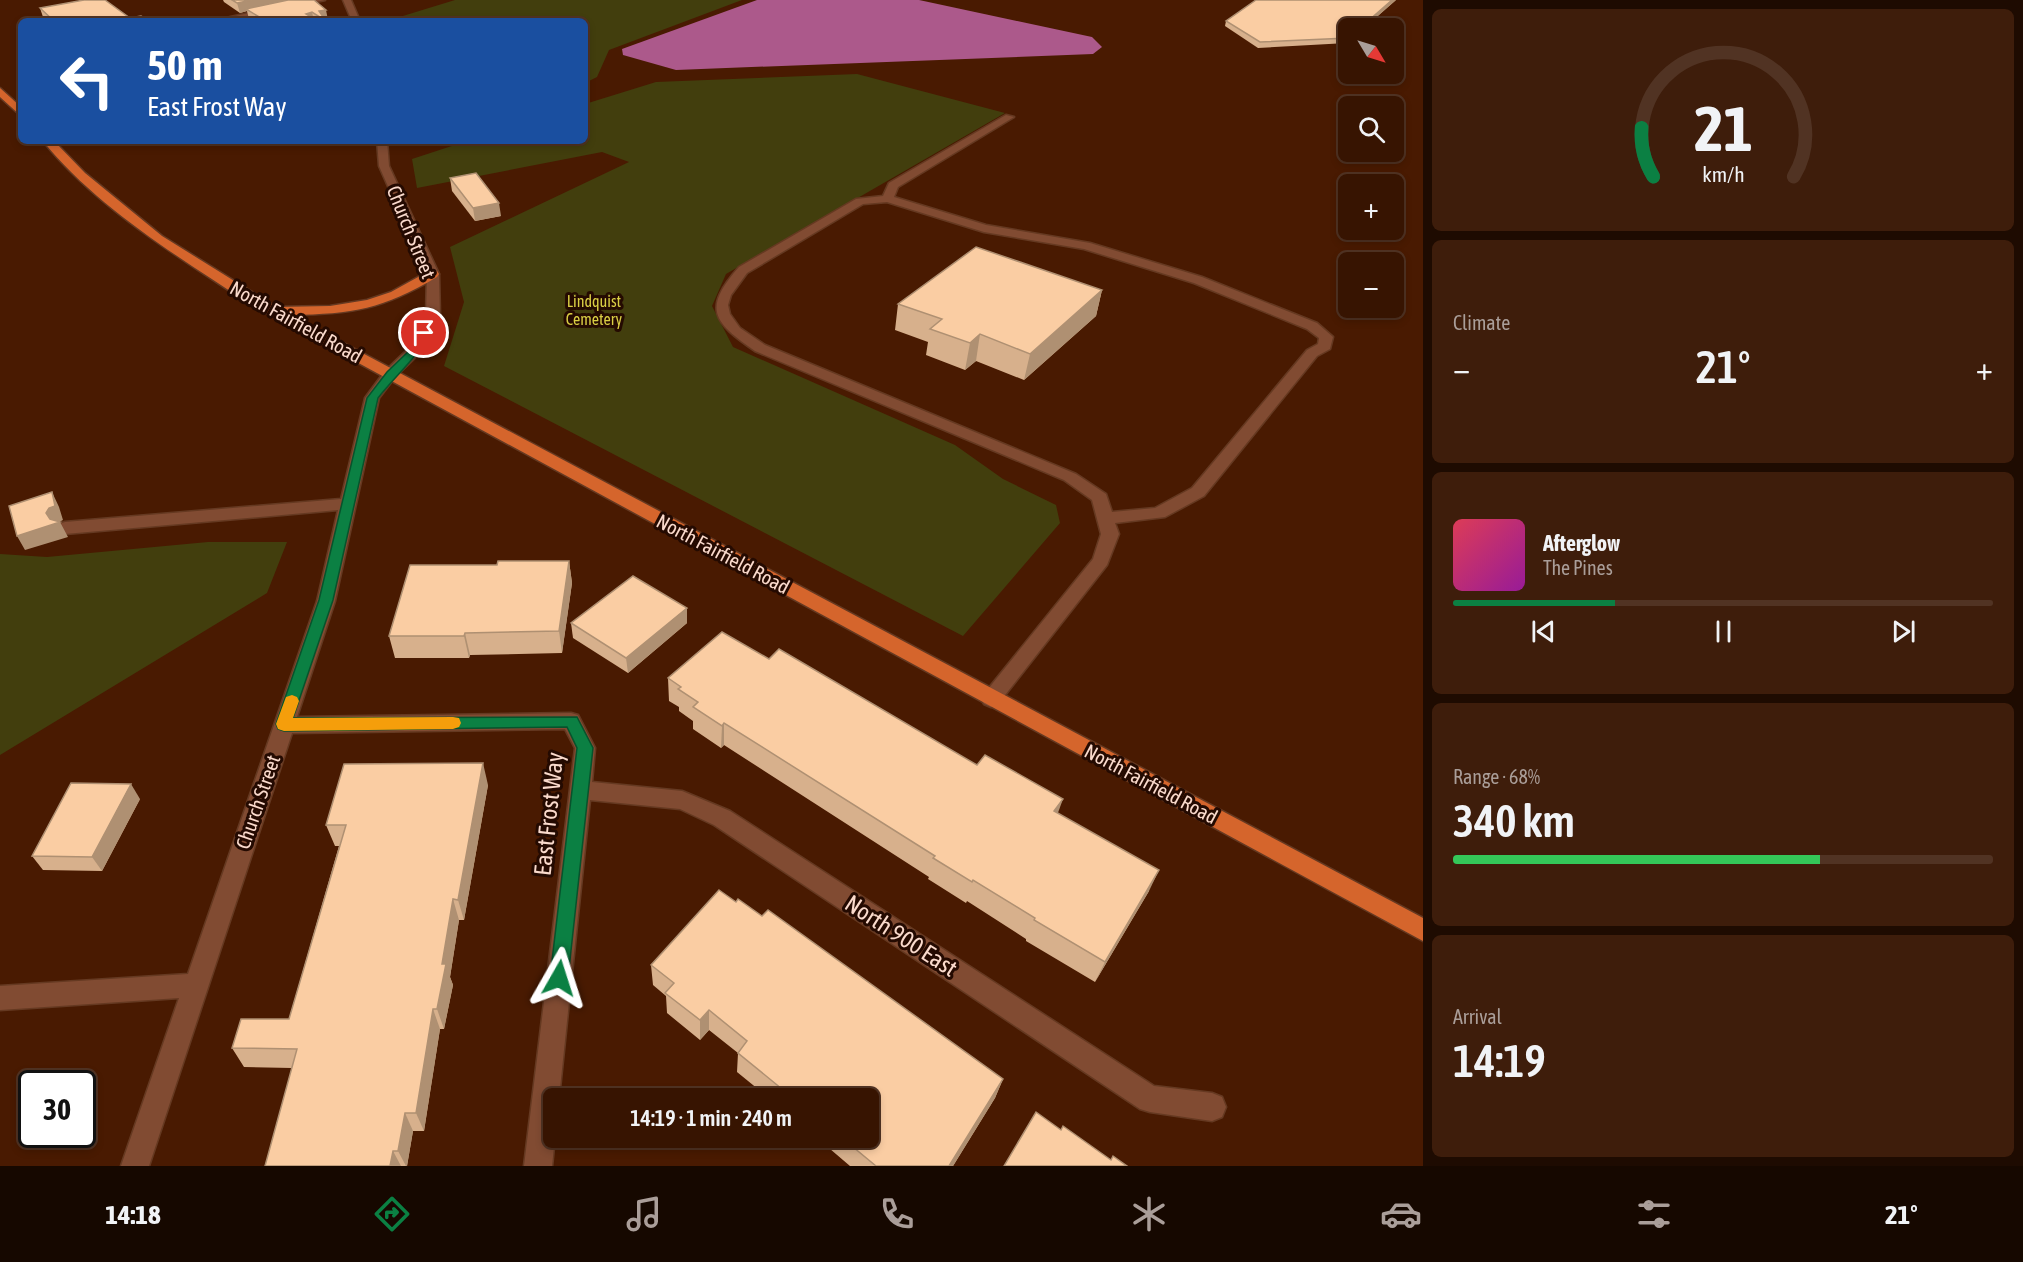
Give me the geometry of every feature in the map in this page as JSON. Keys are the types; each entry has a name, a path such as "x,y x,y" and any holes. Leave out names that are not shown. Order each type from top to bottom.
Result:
{"main road":[{"path":"0,91 18,110"},
{"name":"North Fairfield Road","path":"51,144 81,175 158,239 274,311 990,699 1423,930"},
{"path":"274,311 338,310 360,306 391,296 433,274"}],"street":[{"path":"231,18 321,0"},
{"path":"347,0 355,18"},
{"path":"888,199 893,184 1009,117"},
{"name":"Church Street","path":"135,1166 198,985 213,933 326,600 372,398 390,374 416,349 433,316 433,274 384,166 382,144"},
{"path":"990,699 1101,561 1110,534 1100,498 1070,477 760,348 735,332 722,313 722,299 729,285 743,270 860,201 888,199 984,228 1086,246 1198,280 1312,326 1326,337 1325,346 1312,353 1198,492 1159,513 1107,518"},
{"path":"65,528 348,504"},
{"name":"East Frost Way","path":"284,724 571,721 585,748 538,1166"},
{"name":"North 900 East","path":"580,790 682,800 722,818 1150,1099 1212,1107"},
{"path":"0,998 198,985"}],"green space":[{"path":"455,0 742,0 609,50 597,77 588,82 588,18 396,18"},
{"name":"Lindquist Cemetery","path":"857,74 1005,113 726,274 712,306 733,347 955,445 1003,479 1056,505 1060,523 963,636 444,366 464,302 450,247 629,162 602,152 417,188 412,159 458,144 588,144 588,103 656,82"},
{"path":"208,542 287,542 267,593 0,755 0,554 47,557"}],"shaded area":[{"path":"757,0 919,0 1092,37 1102,47 1093,54 676,70 623,55 622,49"}],"building":[{"path":"84,0 105,0 130,18 51,18 40,8"},
{"path":"232,0 252,0 237,3"},
{"path":"288,0 314,0 326,10 319,11 324,18 312,12 306,14 313,18 261,18 246,9"},
{"path":"1256,0 1392,0 1371,18 1338,18 1338,38 1260,42 1226,21"},
{"path":"476,173 499,203 473,208 450,178"},
{"path":"976,247 1102,290 1030,354 980,334 970,343 930,329 942,319 898,304"},
{"path":"52,492 55,506 49,508 46,513 50,519 60,522 17,536 9,506"},
{"path":"498,561 569,561 559,631 465,633 464,636 389,636 410,565 497,565"},
{"path":"633,576 687,608 626,658 571,623"},
{"path":"722,632 769,659 779,649 977,765 985,755 1063,799 1054,811 1159,870 1105,962 973,880 972,882 933,858 935,856 724,723 722,726 693,707 698,702 678,689 681,687 668,678"},
{"path":"483,763 458,900 453,899 442,964 446,964 437,1009 433,1009 416,1113 405,1113 398,1151 393,1151 390,1166 265,1166 297,1049 232,1048 241,1019 289,1019 346,825 326,825 344,764"},
{"path":"71,783 131,784 92,857 32,856"},
{"path":"719,890 736,902 738,899 762,916 768,910 1003,1079 949,1166 876,1166 854,1148 879,1148 879,1088 781,1088 738,1053 747,1041 709,1010 700,1020 665,993 674,983 651,965"},
{"path":"1036,1112 1061,1130 1063,1126 1111,1160 1113,1156 1127,1166 1004,1166"}],"slow traffic":[{"path":"292,701 284,724 453,723"}],"route":[{"path":"424,333 416,349 390,374 372,398 326,600 284,724 571,721 585,748 559,978"}]}
